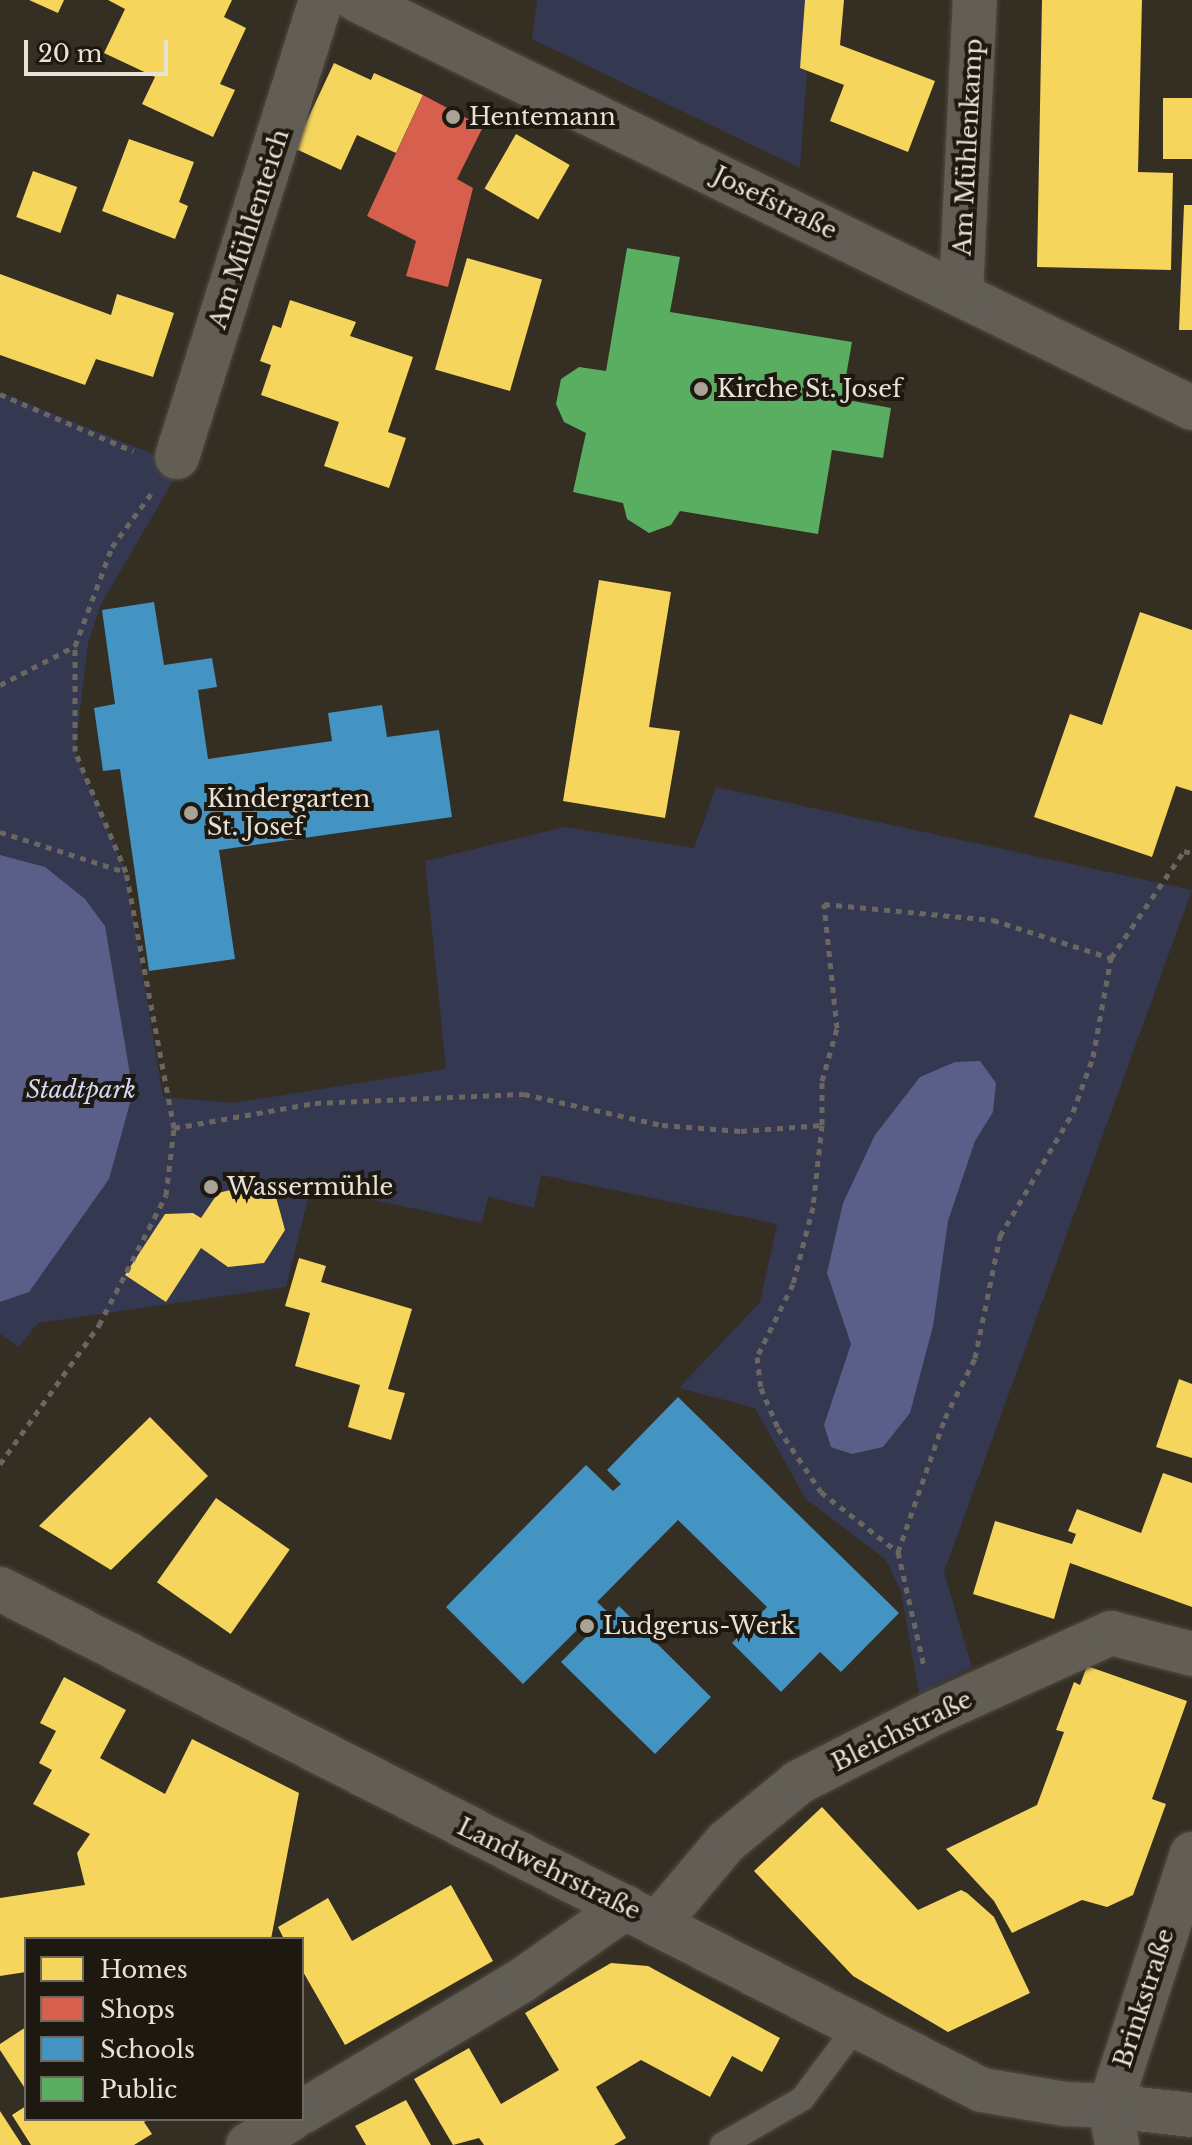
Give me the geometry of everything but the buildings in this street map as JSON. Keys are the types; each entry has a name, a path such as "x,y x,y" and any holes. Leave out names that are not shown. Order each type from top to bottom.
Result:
{"street":[{"name":"Am Mühlenteich","path":"174,462 321,0"},
{"name":"Josefstraße","path":"357,0 1192,408"},
{"name":"Am Mühlenkamp","path":"961,293 975,0"},
{"name":"Landwehrstraße","path":"0,1589 859,2023 982,2090 1065,2104 1114,2125 1192,2115"},
{"name":"Bleichstraße","path":"304,2111 521,1981 642,1915 799,1782 936,1712 1111,1633 1192,1654"},
{"name":"Brinkstraße","path":"1114,2125 1192,1854"},
{"path":"248,2145 288,2121"}],"lane":[{"path":"722,2145 802,2099 859,2023"}],"path":[{"path":"0,394 174,462 112,547 75,646 75,751 126,872 174,1128 166,1195 105,1312 0,1464"},
{"path":"0,685 75,646"},
{"path":"0,832 126,872"},
{"path":"936,1712 898,1552 945,1418 975,1358 1000,1236 1073,1112 1083,1084 1111,958 1184,851 1192,853"},
{"path":"898,1552 821,1492 778,1428 761,1388 757,1357 793,1284 813,1207 822,1125 822,1081 837,1028 824,904 993,920 1111,958"},
{"path":"174,1128 315,1103 524,1094 662,1125 741,1131 822,1125"}],"green space":[{"path":"537,0 812,0 800,168 532,39"},
{"name":"Stadtpark","path":"0,392 182,466 101,604 88,644 75,751 126,872 163,1097 234,1103 446,1069 425,861 564,827 694,848 716,787 1192,890 944,1572 972,1667 919,1694 901,1592 886,1560 805,1498 755,1408 679,1388 760,1302 777,1224 541,1175 534,1208 488,1197 482,1223 311,1187 286,1287 38,1323 19,1347 0,1334"}],"shaded area":[{"path":"0,855 45,867 85,899 105,926 133,1092 109,1179 29,1292 0,1302"},
{"path":"980,1061 996,1083 993,1112 975,1141 948,1221 933,1326 910,1413 883,1447 852,1454 831,1447 824,1425 851,1344 827,1273 843,1203 875,1135 920,1077 955,1062"}],"place":[{"name":"Hentemann","path":"453,117"},
{"name":"Kirche St. Josef","path":"701,389"},
{"name":"Kindergarten St. Josef","path":"191,813"},
{"name":"Wassermühle","path":"211,1187"},
{"name":"Ludgerus-Werk","path":"587,1626"}]}
